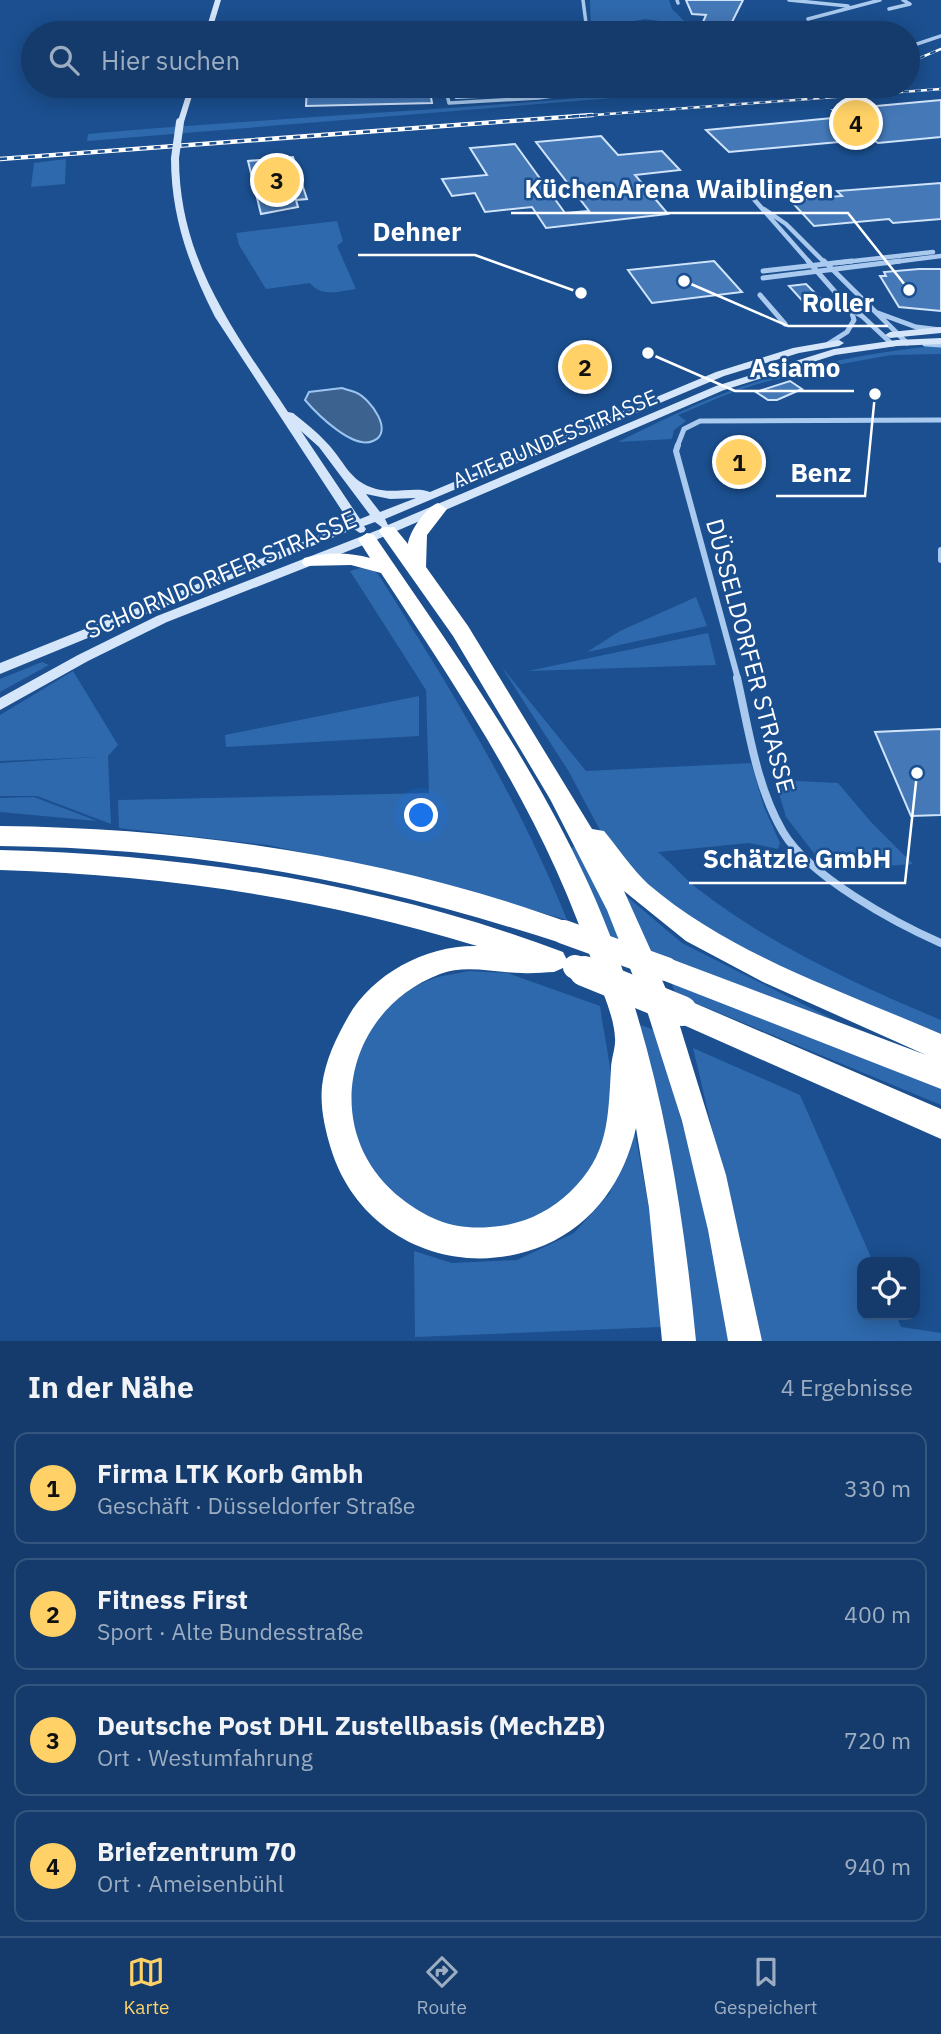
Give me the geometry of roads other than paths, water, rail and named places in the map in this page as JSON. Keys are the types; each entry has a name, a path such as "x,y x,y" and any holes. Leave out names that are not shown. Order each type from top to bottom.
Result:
{"highway":[{"path":"416,568 421,558 418,537 422,529 436,518 439,500"},
{"path":"383,523 451,615 571,815 620,910 669,1031 697,1118 724,1225 745,1341"},
{"path":"362,532 480,706 549,827 591,924 630,1039 646,1104 663,1194 679,1341"},
{"path":"311,562 351,559 387,569"},
{"path":"571,815 598,841 638,890 695,933 772,973 941,1048"},
{"path":"0,836 61,836 172,844 298,862 442,894 564,932 941,1075"},
{"path":"0,860 133,865 282,884 406,912 565,964 682,1011 941,1124"},
{"path":"565,964 479,957 434,964 390,987 362,1016 339,1064 336,1111 346,1155 357,1176 375,1199 395,1217 420,1231 467,1244 499,1243 529,1237 562,1219 585,1202 607,1168 620,1134 625,1101 623,1070 630,1039"}],"main road":[{"path":"212,21 218,0"},
{"path":"188,98 180,122 175,158 179,216 192,261 220,317 362,532"},
{"name":"ALTE BUNDESSTRASSE","path":"439,500 720,374 775,356 828,344 941,330"},
{"name":"ALTE BUNDESSTRASSE","path":"383,523 720,388 834,352 891,338 912,343 941,343"},
{"path":"285,412 323,445 383,523"},
{"path":"354,483 370,492 386,496 439,500"},
{"name":"SCHORNDORFER STRASSE","path":"0,669 383,523"},
{"name":"SCHORNDORFER STRASSE","path":"0,705 83,657 162,619 311,562 362,532"}],"street":[{"path":"583,0 586,21"},
{"path":"789,0 854,7"},
{"path":"808,19 880,0"},
{"path":"889,9 910,4 903,0"},
{"path":"920,43 941,36"},
{"path":"448,98 449,103 538,98"},
{"path":"744,188 850,309 891,338"},
{"path":"764,209 773,213 871,309 891,338"},
{"path":"763,271 941,253"},
{"path":"818,257 852,264"},
{"path":"763,278 831,270 852,264"},
{"path":"839,278 852,264"},
{"path":"760,295 785,324"},
{"path":"828,344 847,332 854,320 850,309"},
{"path":"871,309 889,319 916,327 941,330"},
{"name":"DÜSSELDORFER STRASSE","path":"941,420 700,421 684,429 676,451 736,672 767,801 797,851 867,901 928,939 941,943"}],"railway":[{"path":"920,58 941,49"},
{"path":"920,91 941,89"},
{"path":"568,117 821,98"},
{"path":"0,159 592,115"}],"place":[{"name":"Briefzentrum 70","path":"856,123"},
{"name":"Deutsche Post DHL Zustellbasis (MechZB)","path":"277,180"},
{"name":"Roller","path":"684,281"},
{"name":"KüchenArena Waiblingen","path":"909,290"},
{"name":"Dehner","path":"581,293"},
{"name":"Asiamo","path":"648,353"},
{"name":"Fitness First","path":"585,367"},
{"name":"Benz","path":"875,394"},
{"name":"Firma LTK Korb Gmbh","path":"739,462"},
{"name":"Schätzle GmbH","path":"917,773"}]}
